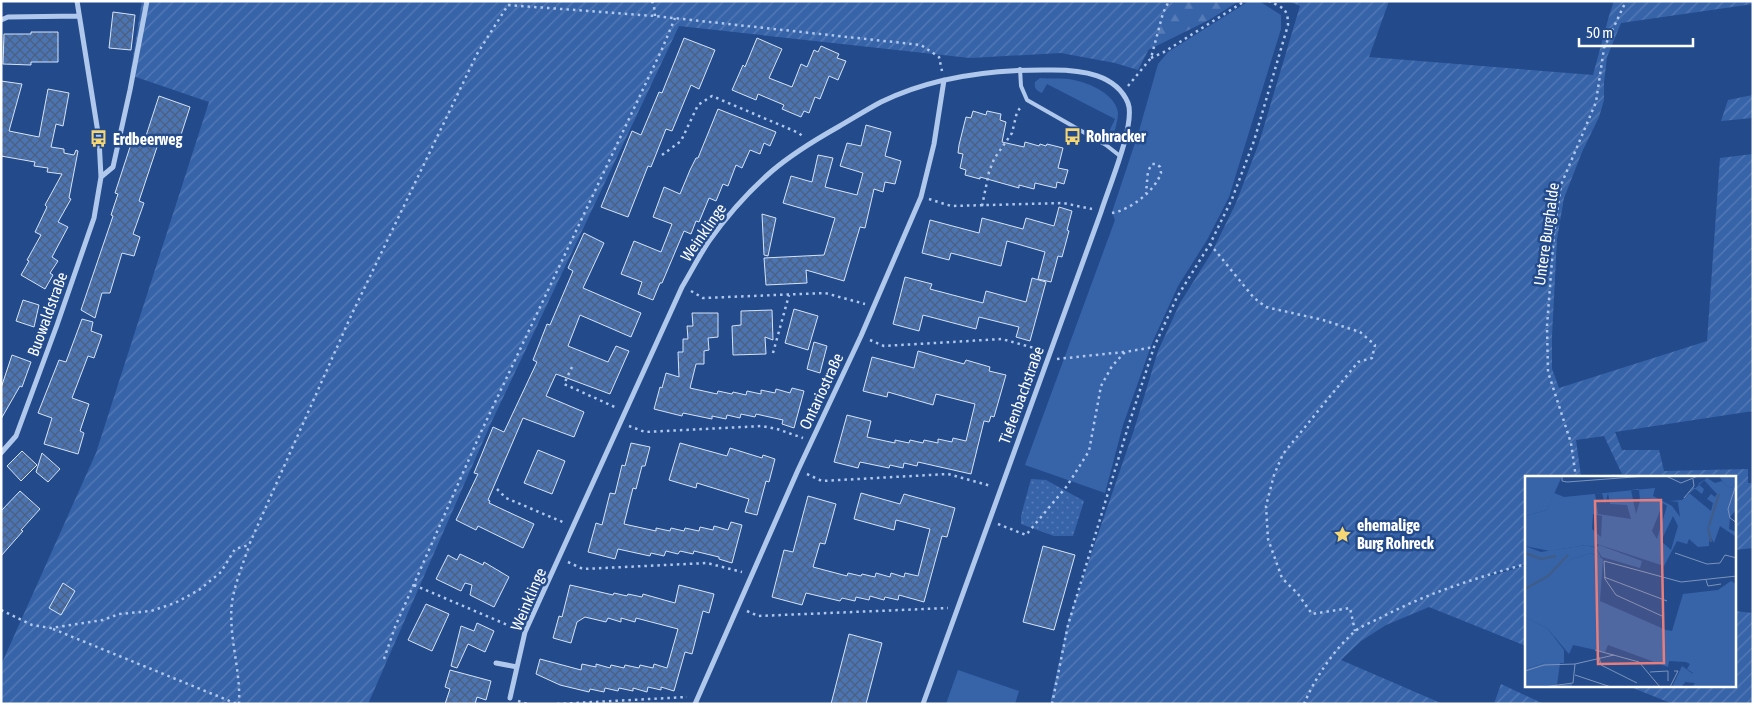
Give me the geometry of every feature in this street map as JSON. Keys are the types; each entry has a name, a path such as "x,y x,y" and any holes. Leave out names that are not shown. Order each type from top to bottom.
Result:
{"street":[{"name":"Buowaldstraße","path":"1,453 16,436 57,325 94,218 101,177 99,139 77,1"},
{"name":"Buowaldstraße","path":"101,177 113,167 147,1"},
{"path":"1,20 8,16 79,16"},
{"name":"Weinklinge","path":"510,698 525,632 682,287 710,241 740,203 772,170 808,144 881,102 921,86 971,74 1020,69 1066,70 1101,76 1109,80 1122,93"},
{"name":"Ontariostraße","path":"695,704 811,441 861,336 921,196 934,144 944,80"},
{"name":"Tiefenbachstraße","path":"923,704 1120,156 1127,134 1130,114 1128,104 1122,93"},
{"path":"496,663 517,667"}],"lane":[{"path":"1020,69 1021,86 1027,100 1106,145 1120,156"}],"path":[{"path":"652,1 655,16"},
{"path":"1122,93 1151,58 1163,13 1169,1"},
{"path":"1151,58 1164,52 1246,1"},
{"path":"1052,704 1068,625 1154,347 1177,297 1210,244 1232,199 1254,142 1288,25 1287,12 1282,7 1269,1"},
{"name":"Untere Burghalde","path":"1576,476 1571,443 1548,372 1547,326 1554,234 1561,186 1596,102 1604,48 1626,1"},
{"path":"1,610 32,625 51,628 238,704 240,688 233,642 232,603 236,584 249,545 350,318 477,54 507,3 675,18 921,45 940,57 944,80"},
{"path":"384,659 395,627 481,432 675,18"},
{"path":"662,155 681,141 698,104 712,96 799,132 808,144"},
{"path":"982,206 994,158 1012,133 1017,112 1027,100"},
{"path":"921,196 951,206 1063,202 1109,214 1119,212 1151,191 1160,178 1160,167 1157,164 1152,164 1148,170 1146,193"},
{"path":"1210,244 1254,298 1266,306 1323,320 1360,332 1376,345 1372,358 1358,362 1283,454 1274,475 1266,506 1268,539 1282,578 1298,594 1312,614 1350,608 1354,631"},
{"path":"682,287 703,298 825,293 873,306"},
{"path":"774,353 789,295"},
{"path":"861,336 884,346 1002,339 1050,352"},
{"path":"1047,360 1154,347"},
{"path":"988,520 1026,536 1061,493 1089,451 1101,386 1112,366 1125,352"},
{"path":"572,367 564,384 625,412"},
{"path":"620,422 645,432 762,426 777,429 811,441"},
{"path":"798,470 822,481 948,474 1000,488"},
{"path":"497,489 506,498 573,527"},
{"path":"51,628 103,620 119,614 151,611 175,603 199,590 221,572 235,549 249,545"},
{"path":"559,558 583,569 707,563 729,568"},
{"path":"1304,704 1310,690 1332,657 1354,631 1400,607 1464,581 1525,564"},
{"path":"414,586 525,632"},
{"path":"738,606 758,616 957,608"},
{"path":"557,704 698,696"}],"green space":[{"path":"142,1 1174,1 1138,70 1115,63 1061,53 970,58 679,26 491,423 368,704 1,704 1,665 96,453 209,102 130,75"},
{"path":"1174,1 1239,1 1209,20 1146,51"},
{"path":"1249,1 1259,1 1281,15 1281,29 1229,197 1207,240 1178,286 1152,343 1123,425 1105,493 1025,465 1115,220 1112,212 1139,131 1158,64 1168,52"},
{"path":"1288,1 1389,1 1369,57 1593,75 1614,1 1753,1 1753,4 1621,23 1607,57 1604,100 1599,117 1582,152 1564,198 1557,239 1552,369 1559,388 1707,341 1720,158 1753,154 1753,411 1615,432 1622,450 1659,450 1664,471 1748,469 1748,483 1753,483 1753,548 1736,550 1736,476 1581,476 1525,476 1525,564 1482,577 1525,565 1525,646 1429,607 1386,625 1361,641 1341,660 1443,704 1050,704 1068,621 1134,430 1158,351 1180,303 1212,252 1236,203 1259,143 1300,6","holes":["1604,436 1622,474 1581,476 1576,440"]},
{"path":"1040,78 1075,80 1091,85 1106,94 1116,106 1118,113 1113,137 1108,134 1115,119 1047,84 1042,93 1040,92 1036,89 1035,82"},
{"path":"1753,95 1753,118 1721,121 1728,100"},
{"path":"1031,479 1046,480 1084,501 1073,536 1054,536 1021,524 1021,516"},
{"path":"1736,611 1753,613 1753,704 1673,704 1633,688 1736,688"},
{"path":"958,670 1019,691 1015,704 946,704"},
{"path":"1501,684 1544,704 1494,704"}],"building":[{"path":"113,12 135,15 131,50 109,48"},
{"path":"31,32 58,32 58,62 31,62 31,65 3,64 4,34 31,34"},
{"path":"684,38 715,50 699,89 691,85 672,131 666,129 651,167 648,166 628,217 601,207 632,131 641,135 659,92 662,93"},
{"path":"757,38 782,49 769,78 792,87 801,64 807,67 814,50 818,52 821,46 839,54 837,58 846,61 838,80 829,76 820,99 815,97 809,113 804,111 801,117 782,109 784,105 758,94 756,100 732,90 743,65 745,67"},
{"path":"1,81 22,84 9,131 39,137 48,89 69,93 63,126 56,124 51,147 64,149 64,153 74,155 76,150 78,151 69,198 71,199 58,222 68,227 52,257 58,261 50,273 53,275 45,289 21,275 41,235 35,232 47,207 45,205 62,174 47,172 48,168 34,166 35,162 1,156"},
{"path":"159,96 190,107 179,141 161,135 139,201 144,203 133,234 140,237 134,256 122,253 110,293 102,293 95,318 81,310 113,216 111,215 118,194 115,193 132,141 143,145"},
{"path":"718,109 776,132 770,146 764,143 760,154 750,150 742,168 736,165 728,186 723,184 716,201 709,198 699,222 696,221 691,234 684,231 653,300 638,294 642,282 621,274 634,241 661,252 672,224 653,217 664,187 680,194 696,158 698,158"},
{"path":"973,111 986,115 987,111 1001,114 1000,120 1006,122 1002,142 1024,147 1025,142 1039,146 1040,144 1046,146 1047,144 1063,148 1058,168 1068,170 1064,184 1057,182 1056,188 1035,183 1034,189 1019,185 1019,188 980,177 980,179 965,175 966,170 960,168 963,154 958,153 959,145 966,117 971,118"},
{"path":"866,125 891,132 885,156 901,161 895,184 885,182 883,192 874,189 865,228 860,227 844,281 806,270 807,283 766,285 764,258 824,255 835,218 783,203 791,176 812,182 818,155 833,158 825,187 857,195 863,173 840,166 847,143 861,146"},
{"path":"1059,207 1072,211 1062,257 1058,256 1051,282 1038,279 1045,252 1007,241 1001,266 951,253 949,260 922,253 930,220 979,233 982,218 1023,229 1026,218 1054,226"},
{"path":"762,214 776,218 768,256 764,255"},
{"path":"584,233 604,243 583,288 641,313 631,337 580,315 568,346 608,362 616,346 629,351 610,394 556,374 546,396 584,412 574,437 523,418 488,500 490,501 489,503 534,524 523,548 478,526 476,530 456,520 478,474 474,473 493,427 504,432 537,362 533,360 547,324 550,325 573,271 568,268"},
{"path":"905,277 932,284 930,289 983,303 986,291 1026,302 1032,278 1046,282 1030,341 1016,337 1019,327 979,317 976,329 923,315 919,331 893,324"},
{"path":"23,300 39,305 34,327 16,321"},
{"path":"794,309 818,316 808,350 785,343"},
{"path":"772,310 773,340 765,337 766,354 733,355 732,326 741,325 741,311"},
{"path":"692,313 718,313 718,337 708,338 709,350 704,351 704,364 696,364 690,388 717,394 718,391 746,395 747,391 761,394 761,390 775,393 776,389 790,393 792,388 804,391 794,428 782,424 783,420 756,414 755,417 741,414 740,418 727,415 726,419 712,416 712,419 683,413 682,416 654,409 666,373 679,377 678,352 683,352 683,339 688,339 687,326 693,326"},
{"path":"82,319 93,322 91,331 102,335 94,358 88,356 72,398 89,404 80,431 84,433 78,454 44,444 52,418 38,413 59,360 66,362"},
{"path":"814,342 827,346 820,373 807,369"},
{"path":"918,351 964,364 966,360 990,367 989,371 1006,375 994,417 991,416 989,422 984,421 971,474 918,462 917,466 904,463 903,468 890,465 889,468 860,462 858,468 834,462 847,415 871,421 867,437 895,443 895,440 909,443 910,440 923,443 924,440 938,443 938,439 952,442 953,438 966,441 975,404 936,394 933,405 888,392 887,397 863,391 872,357 914,368"},
{"path":"12,355 31,362 22,387 20,386 1,419 1,388"},
{"path":"631,443 650,447 645,466 642,466 636,489 633,488 624,524 656,531 656,528 670,531 671,528 684,531 685,528 699,531 700,527 713,530 714,526 728,530 731,522 742,525 732,563 719,559 719,557 694,551 693,554 680,551 678,554 666,551 664,556 651,553 650,556 618,549 615,559 588,552 596,523 602,525 610,493 615,494 622,465 625,466"},
{"path":"680,443 727,456 730,448 762,458 763,455 775,459 769,482 766,481 757,515 745,512 749,499 697,483 696,488 669,480"},
{"path":"538,450 565,461 552,494 524,483"},
{"path":"22,451 37,465 21,481 7,466"},
{"path":"42,453 60,469 48,482 36,472"},
{"path":"20,491 40,509 1,556 1,511"},
{"path":"861,493 900,504 904,494 955,508 947,537 942,536 924,602 899,595 898,600 885,597 884,600 870,596 869,600 856,597 855,601 842,598 840,601 806,593 802,605 772,597 784,550 793,552 808,496 836,504 825,544 820,543 813,567 847,576 848,573 875,577 876,573 890,577 891,573 904,577 905,573 918,576 930,529 896,520 894,530 854,519"},
{"path":"1043,546 1075,555 1054,630 1023,622"},
{"path":"460,554 483,565 484,562 509,577 494,607 470,595 472,585 465,583 461,591 436,579 448,555 457,560"},
{"path":"63,583 75,591 61,615 49,608"},
{"path":"570,585 613,595 614,593 642,597 643,594 675,603 679,585 714,594 709,613 703,611 692,654 685,652 674,691 661,687 661,690 648,687 647,692 633,688 633,691 619,688 618,691 605,688 604,692 590,689 589,692 560,685 536,674 540,659 581,670 582,664 596,667 596,664 610,668 611,665 624,668 625,665 639,668 640,665 653,668 654,664 667,668 678,629 636,618 635,622 621,618 621,622 608,618 606,622 585,617 577,622 571,643 553,638 559,616 562,617"},
{"path":"426,604 449,614 432,651 408,640"},
{"path":"477,623 494,631 485,652 468,644 457,668 451,666 461,626 474,631"},
{"path":"849,634 882,643 866,704 831,704"},
{"path":"450,670 491,681 486,700 477,697 475,704 445,704 450,689 445,687"}],"place":[{"name":"Rohracker","path":"1072,136"},
{"name":"Erdbeerweg","path":"99,139"},
{"name":"ehemalige Burg Rohreck","path":"1343,534"}]}
